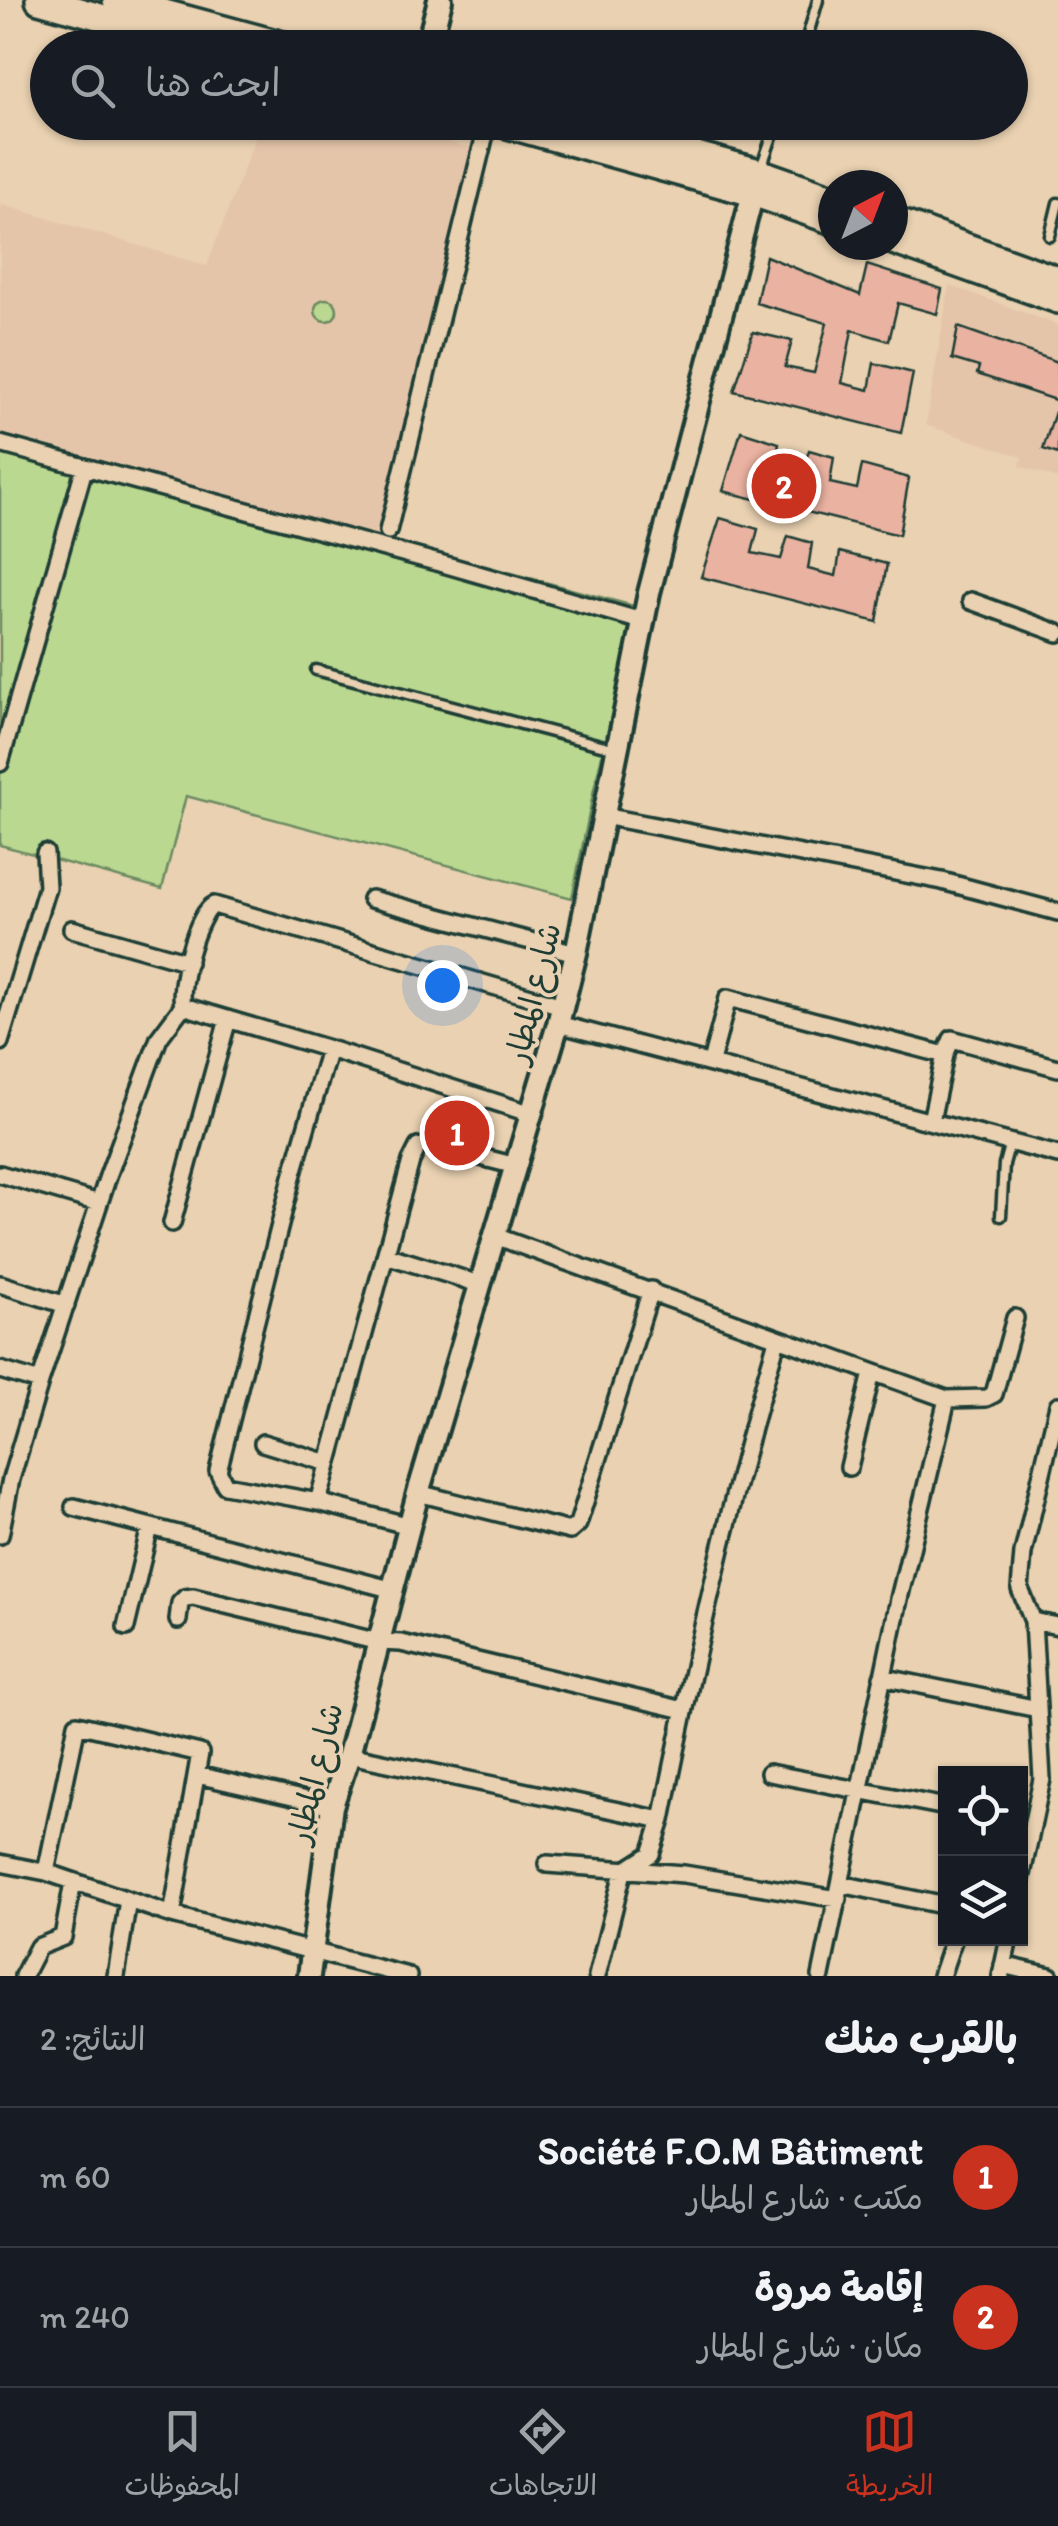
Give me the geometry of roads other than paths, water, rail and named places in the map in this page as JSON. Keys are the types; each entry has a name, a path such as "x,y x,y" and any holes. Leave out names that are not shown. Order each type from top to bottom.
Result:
{"main road":[{"path":"39,0 148,30"},
{"path":"116,0 227,30"},
{"path":"432,30 440,0"},
{"path":"575,140 818,195"},
{"path":"629,140 756,182 818,213"},
{"path":"908,225 1058,280"},
{"path":"908,246 1058,300"}],"street":[{"path":"388,530 484,140"},
{"name":"شارع المطار","path":"309,1976 332,1806 418,1492 560,1015 649,593 756,182"},
{"path":"0,444 645,622"},
{"path":"0,763 84,468"},
{"path":"970,601 1058,633"},
{"path":"603,816 942,881 1058,912"},
{"path":"0,1042 47,886 45,853"},
{"path":"371,899 576,953"},
{"path":"0,1534 6,1478 158,1038 183,1006 181,992 203,913 214,905 711,1062 1058,1155"},
{"path":"72,928 188,962"},
{"path":"711,1062 728,998 945,1055"},
{"path":"183,1006 532,1114"},
{"path":"172,1223 228,1019"},
{"path":"931,1120 952,1040 1058,1068"},
{"path":"329,1049 292,1177 218,1471 225,1485 318,1502 410,1526"},
{"path":"318,1502 411,1161 421,1145 436,1145 516,1166"},
{"path":"0,1174 100,1202"},
{"path":"495,1236 947,1400 994,1394 1015,1318"},
{"path":"386,1255 479,1284"},
{"path":"0,1284 66,1305"},
{"path":"418,1492 570,1531 578,1524 651,1290"},
{"path":"597,1976 622,1872 651,1854 662,1820 740,1467 777,1340"},
{"path":"0,1370 40,1382"},
{"path":"849,1467 872,1374"},
{"path":"820,1976 882,1677 947,1400"},
{"path":"1028,1818 1042,1779 1034,1620 1020,1589 1023,1553 1058,1404"},
{"path":"262,1443 328,1463"},
{"path":"74,1507 394,1590"},
{"path":"126,1627 150,1528"},
{"path":"178,1620 180,1603 193,1597 380,1642 401,1643 542,1674 684,1710"},
{"path":"1034,1620 1058,1626"},
{"path":"882,1677 1038,1708"},
{"path":"46,1872 78,1724 200,1753 172,1915"},
{"path":"349,1755 662,1820"},
{"path":"769,1773 938,1807"},
{"path":"197,1775 332,1806"},
{"path":"0,1863 46,1872 172,1915 408,1976"},
{"path":"547,1864 684,1874 938,1905"},
{"path":"23,1976 38,1947 63,1937 74,1882"},
{"path":"116,1976 128,1900"},
{"path":"941,1976 951,1946"},
{"path":"1007,1946 1002,1971 1050,1976"}],"lane":[{"path":"809,30 818,0"},
{"path":"756,182 771,140"},
{"path":"1050,236 1058,203"},
{"path":"316,670 618,749"},
{"path":"1000,1216 1010,1142"}],"place":[{"name":"إقامة مروة","path":"784,486"},
{"name":"Société F.O.M Bâtiment","path":"457,1133"}]}
